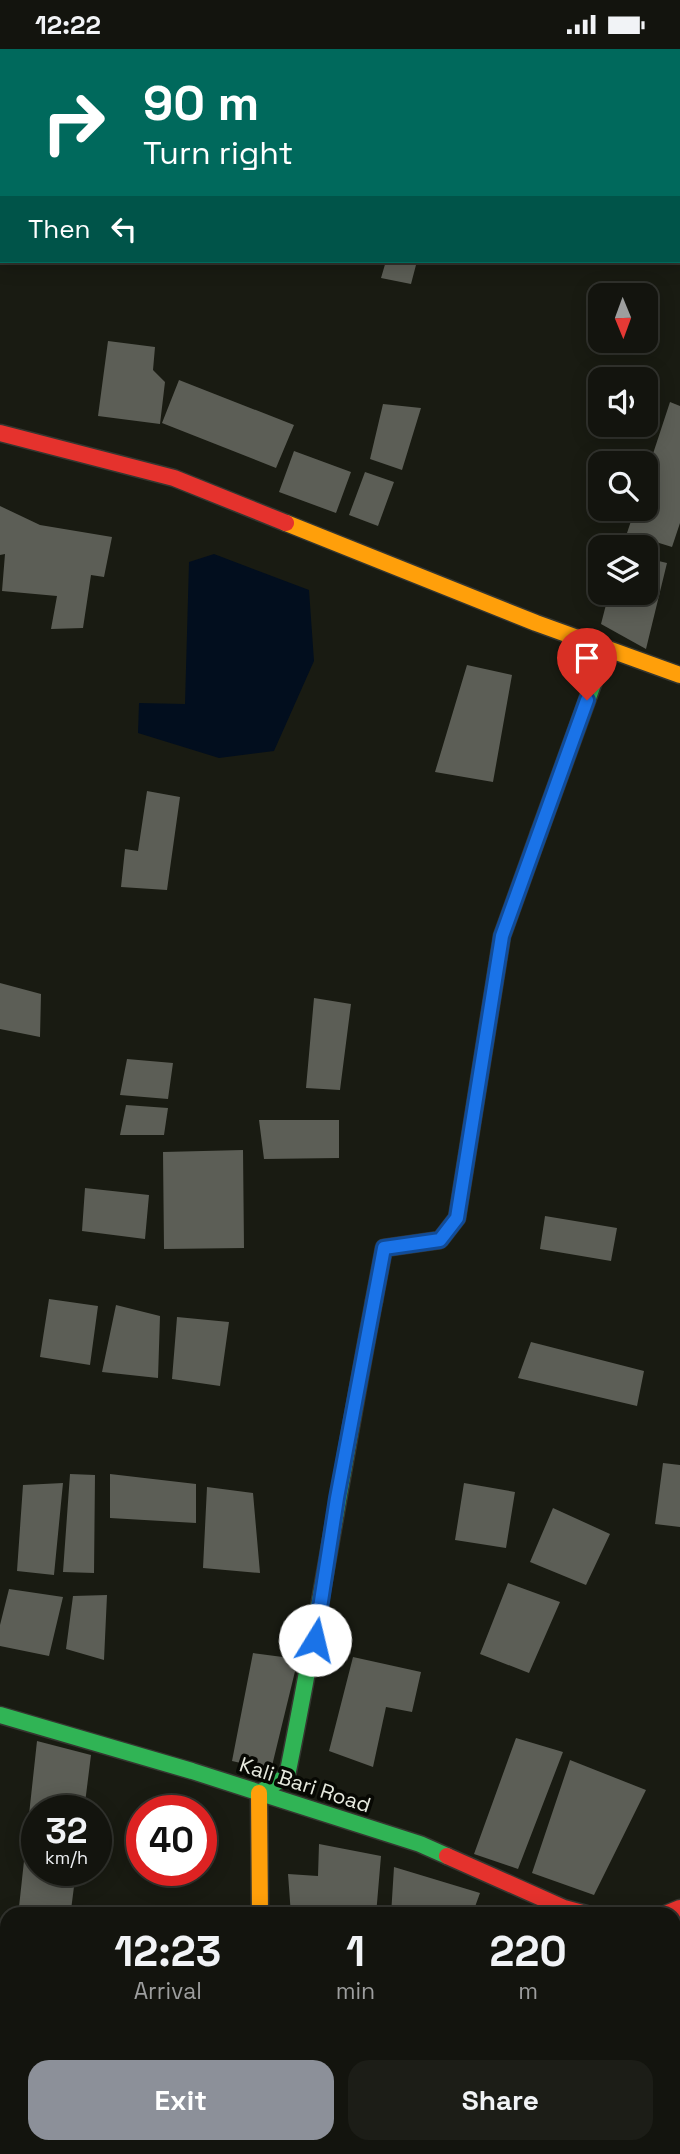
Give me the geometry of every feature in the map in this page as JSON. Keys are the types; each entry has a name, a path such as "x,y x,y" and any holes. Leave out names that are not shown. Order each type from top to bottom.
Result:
{"street":[{"path":"0,433 174,478 524,618 680,674"},
{"path":"260,1907 259,1793 287,1776 315,1640 337,1498 384,1248 440,1240 457,1218 502,936 606,648"},
{"name":"Kali Bari Road","path":"0,1715 420,1844 562,1907"}],"water":[{"path":"214,554 309,590 314,661 274,751 219,758 138,733 139,703 185,704 189,562"}],"building":[{"path":"385,263 416,265 411,284 381,278"},
{"path":"108,341 155,347 153,370 165,382 160,424 98,416"},
{"path":"179,380 294,425 276,468 162,423"},
{"path":"670,402 680,406 680,523 672,547 658,543 658,535 627,533 631,521 658,521 658,451 654,451"},
{"path":"383,404 421,408 402,470 370,459"},
{"path":"294,451 351,472 336,513 279,492"},
{"path":"365,472 394,482 378,526 349,515"},
{"path":"0,506 40,525 112,537 104,577 91,575 83,628 51,629 57,596 2,591 5,554 0,555"},
{"path":"658,561 667,563 658,600"},
{"path":"606,605 657,605 646,649 601,624"},
{"path":"467,665 512,675 493,782 435,772"},
{"path":"147,791 180,797 167,890 121,887 125,849 138,851"},
{"path":"0,983 41,994 40,1037 0,1029"},
{"path":"314,998 351,1004 340,1090 306,1088"},
{"path":"127,1059 173,1063 168,1099 120,1095"},
{"path":"126,1105 168,1108 164,1135 120,1135"},
{"path":"259,1120 339,1120 339,1158 264,1159"},
{"path":"243,1150 244,1248 164,1249 163,1152"},
{"path":"85,1188 149,1195 145,1239 82,1231"},
{"path":"545,1216 617,1228 611,1261 540,1249"},
{"path":"49,1299 98,1306 90,1365 40,1357"},
{"path":"116,1305 160,1316 158,1378 102,1372"},
{"path":"177,1317 229,1322 220,1386 172,1379"},
{"path":"531,1342 644,1371 637,1406 518,1378"},
{"path":"663,1463 680,1465 680,1527 655,1524"},
{"path":"70,1474 95,1475 94,1573 63,1572"},
{"path":"110,1474 196,1484 196,1523 110,1518"},
{"path":"63,1483 54,1575 17,1571 23,1485"},
{"path":"464,1483 515,1492 506,1548 455,1540"},
{"path":"207,1487 253,1493 260,1573 203,1568"},
{"path":"553,1508 610,1534 586,1585 530,1562"},
{"path":"508,1583 560,1602 529,1673 480,1654"},
{"path":"9,1589 63,1597 49,1656 0,1646 0,1625"},
{"path":"107,1595 104,1660 66,1649 73,1596"},
{"path":"253,1653 298,1659 271,1770 232,1761"},
{"path":"353,1657 421,1672 412,1712 386,1707 373,1767 329,1751"},
{"path":"516,1738 563,1752 518,1869 474,1854"},
{"path":"37,1741 91,1755 86,1795 31,1795"},
{"path":"570,1760 646,1790 594,1895 532,1873"},
{"path":"319,1844 381,1856 377,1907 290,1907 288,1874 318,1876"},
{"path":"394,1867 480,1893 475,1907 392,1907"},
{"path":"21,1886 74,1886 71,1907 19,1907"}],"traffic: fast":[{"path":"539,833 606,648"},
{"path":"259,1793 287,1776 374,1301"},
{"path":"0,1715 192,1771 420,1844 447,1856"}],"traffic: slow":[{"path":"286,523 536,623 680,675"},
{"path":"374,1301 384,1248 440,1240 457,1218 502,936 539,833"},
{"path":"259,1793 260,1907"}],"traffic: jam":[{"path":"0,433 174,478 286,523"},
{"path":"447,1856 562,1907"}],"route":[{"path":"315,1640 337,1498 384,1248 440,1240 457,1218 502,936 587,700"}]}
